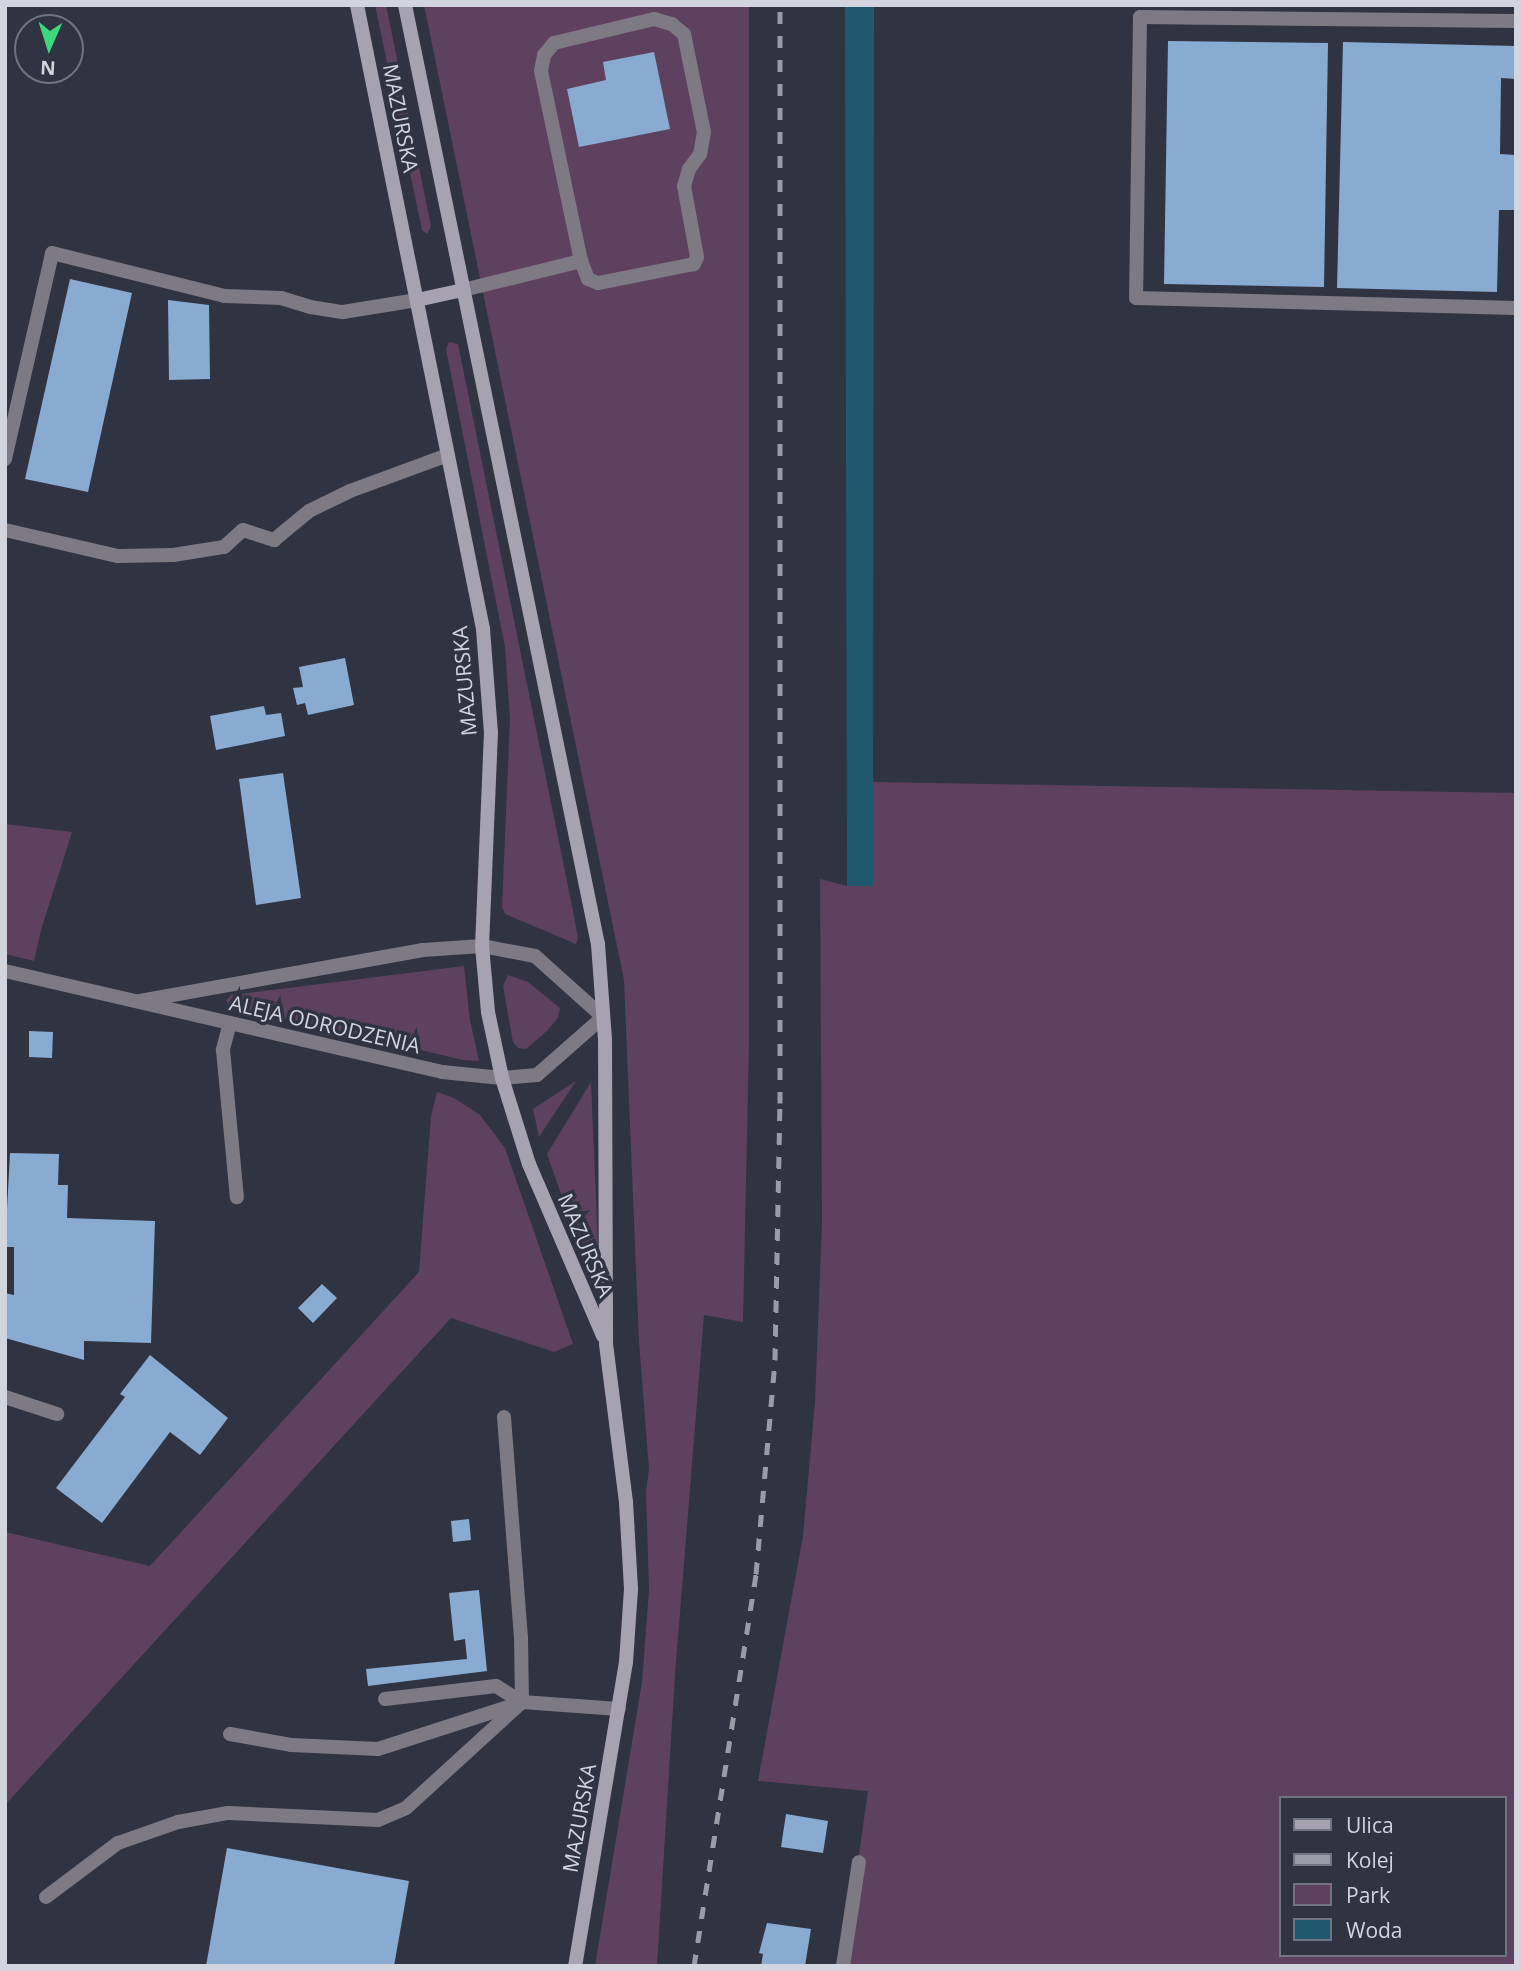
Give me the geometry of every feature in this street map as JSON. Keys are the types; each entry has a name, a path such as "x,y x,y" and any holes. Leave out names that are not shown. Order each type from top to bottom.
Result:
{"main road":[{"name":"MAZURSKA","path":"357,5 483,629 491,732 482,946 488,1012 502,1078 528,1164 607,1343"},
{"name":"MAZURSKA","path":"405,5 598,944 603,1017 607,1343 626,1502 631,1588 619,1709 575,1966"},
{"path":"417,300 463,290"}],"street":[{"path":"1516,21 1140,17 1136,298 1516,308"},
{"path":"654,19 672,24 684,34 704,132 700,154 689,169 684,186 697,257 694,264 607,283 588,279 581,261 541,71 544,55 554,43 654,19"},
{"path":"5,459 52,253 224,296 281,298 310,307 343,312 417,300"},
{"path":"463,290 581,261"},
{"path":"5,530 118,556 173,555 224,547 243,530 274,540 320,506 350,491 448,455"},
{"name":"ALEJA ODRODZENIA","path":"6,975 139,1001 442,1072 502,1078 537,1075 603,1017 535,956 482,946 422,950 139,1001"},
{"path":"230,1024 223,1050 237,1197"},
{"path":"5,1397 57,1414"},
{"path":"46,1897 118,1843 178,1822 228,1814 378,1820 406,1808 522,1702 521,1638 504,1417"},
{"path":"385,1699 496,1686 522,1702"},
{"path":"230,1734 291,1745 378,1749 522,1702 619,1709"},
{"path":"843,1966 859,1862"}],"green space":[{"path":"375,5 386,5 431,226 427,234 422,230"},
{"path":"424,5 749,5 749,1041 743,1322 704,1315 675,1675 657,1966 595,1966 642,1682 649,1590 646,1492 649,1469 639,1342 624,980"},
{"path":"449,342 458,344 572,906 578,938 576,944 505,914 502,907 510,719 505,647 446,349"},
{"path":"873,782 1516,793 1516,1966 843,1966 868,1791 758,1781 803,1536 815,1402 822,1223 820,879 847,886 873,886"},
{"path":"5,824 72,832 34,961 5,954"},
{"path":"464,966 470,1020 479,1061 463,1060 233,1006 226,1001 231,995"},
{"path":"508,975 528,982 560,1008 558,1018 526,1049 518,1048 513,1042 503,986"},
{"path":"576,1081 539,1137 533,1109"},
{"path":"591,1082 599,1270 596,1278 589,1274 547,1154"},
{"path":"437,1092 454,1098 480,1115 505,1148 573,1344 554,1352 451,1318 5,1805 5,1532 150,1566 419,1272 431,1116"}],"water":[{"path":"845,5 874,5 873,886 847,886"}],"building":[{"path":"1168,41 1328,43 1324,287 1164,284"},
{"path":"1343,42 1516,46 1516,79 1501,78 1500,154 1516,155 1516,210 1499,210 1497,292 1337,288"},
{"path":"654,52 670,129 579,147 567,89 606,80 603,62"},
{"path":"70,279 132,293 88,492 25,479"},
{"path":"168,300 209,305 210,379 169,380"},
{"path":"345,658 354,705 308,715 305,703 297,705 293,688 303,687 299,667"},
{"path":"264,706 266,715 281,713 285,736 216,750 210,716"},
{"path":"283,773 301,898 256,905 239,779"},
{"path":"29,1031 53,1032 52,1058 29,1057"},
{"path":"10,1153 59,1154 58,1185 68,1185 67,1218 155,1221 151,1343 84,1341 84,1360 5,1338 5,1293 14,1295 14,1247 5,1247"},
{"path":"322,1284 337,1298 313,1323 298,1308"},
{"path":"150,1355 228,1418 200,1455 170,1432 102,1523 56,1488 125,1397 120,1394"},
{"path":"469,1519 471,1540 453,1542 451,1521"},
{"path":"479,1590 487,1671 368,1686 366,1669 467,1659 465,1639 454,1641 449,1593"},
{"path":"786,1814 828,1821 823,1853 781,1847"},
{"path":"227,1848 409,1881 394,1966 206,1966"},
{"path":"767,1923 811,1929 805,1966 761,1966 763,1954 759,1953"}],"railway":[{"path":"694,1966 756,1574 775,1360 780,1103 780,5"}]}
